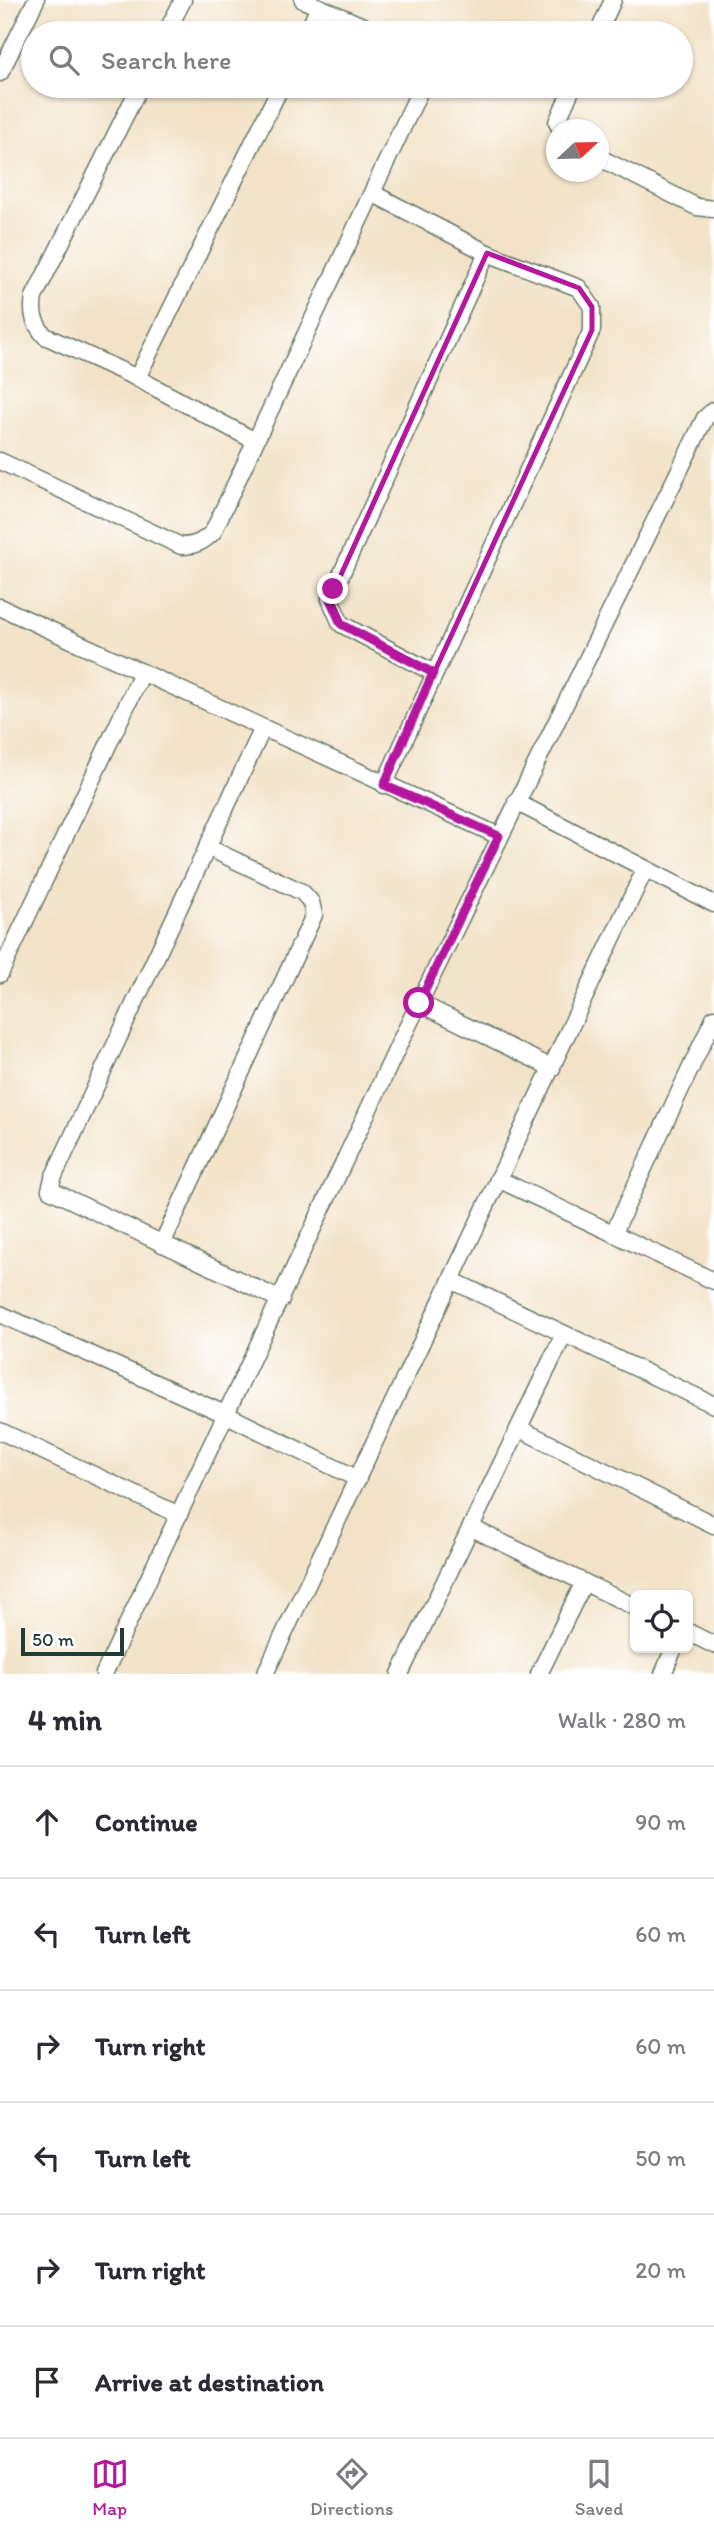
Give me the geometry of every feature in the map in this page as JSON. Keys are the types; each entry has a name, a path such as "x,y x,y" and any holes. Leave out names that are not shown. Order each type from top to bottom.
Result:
{"street":[{"path":"26,21 36,0"},
{"path":"172,21 183,0"},
{"path":"303,0 351,21"},
{"path":"603,21 613,0"},
{"path":"313,21 319,7"},
{"path":"0,73 21,30"},
{"path":"134,98 34,297 31,311 36,326 45,336 137,378 255,440"},
{"path":"137,378 275,98"},
{"path":"0,461 181,546 192,546 213,532 374,194 417,98"},
{"path":"557,119 567,98"},
{"path":"609,163 697,207 714,209"},
{"path":"374,194 487,253 579,288 592,307 592,330 384,785"},
{"path":"433,673 341,624 330,599 487,253"},
{"path":"104,1674 499,836 705,418 714,410"},
{"path":"0,607 262,730 499,836"},
{"path":"0,974 142,673"},
{"path":"262,730 53,1178 50,1190 281,1300"},
{"path":"516,802 714,904"},
{"path":"162,1244 314,915 311,902 302,892 209,848"},
{"path":"265,1674 645,869"},
{"path":"419,1003 552,1068"},
{"path":"614,1232 714,1018"},
{"path":"498,1179 714,1281"},
{"path":"451,1280 714,1405"},
{"path":"0,1314 227,1415 358,1479"},
{"path":"400,1674 564,1334"},
{"path":"520,1429 714,1525"},
{"path":"0,1431 179,1515"},
{"path":"472,1528 630,1605"},
{"path":"539,1674 583,1582"},
{"path":"693,1634 714,1645"},
{"path":"663,1674 672,1653"}],"highlighted area":[{"path":"487,253 579,288 592,307 592,330 434,673 341,624 330,599"}],"route":[{"path":"333,589 330,599 333,613 341,624 433,673 384,785 499,836 419,1003"}]}
